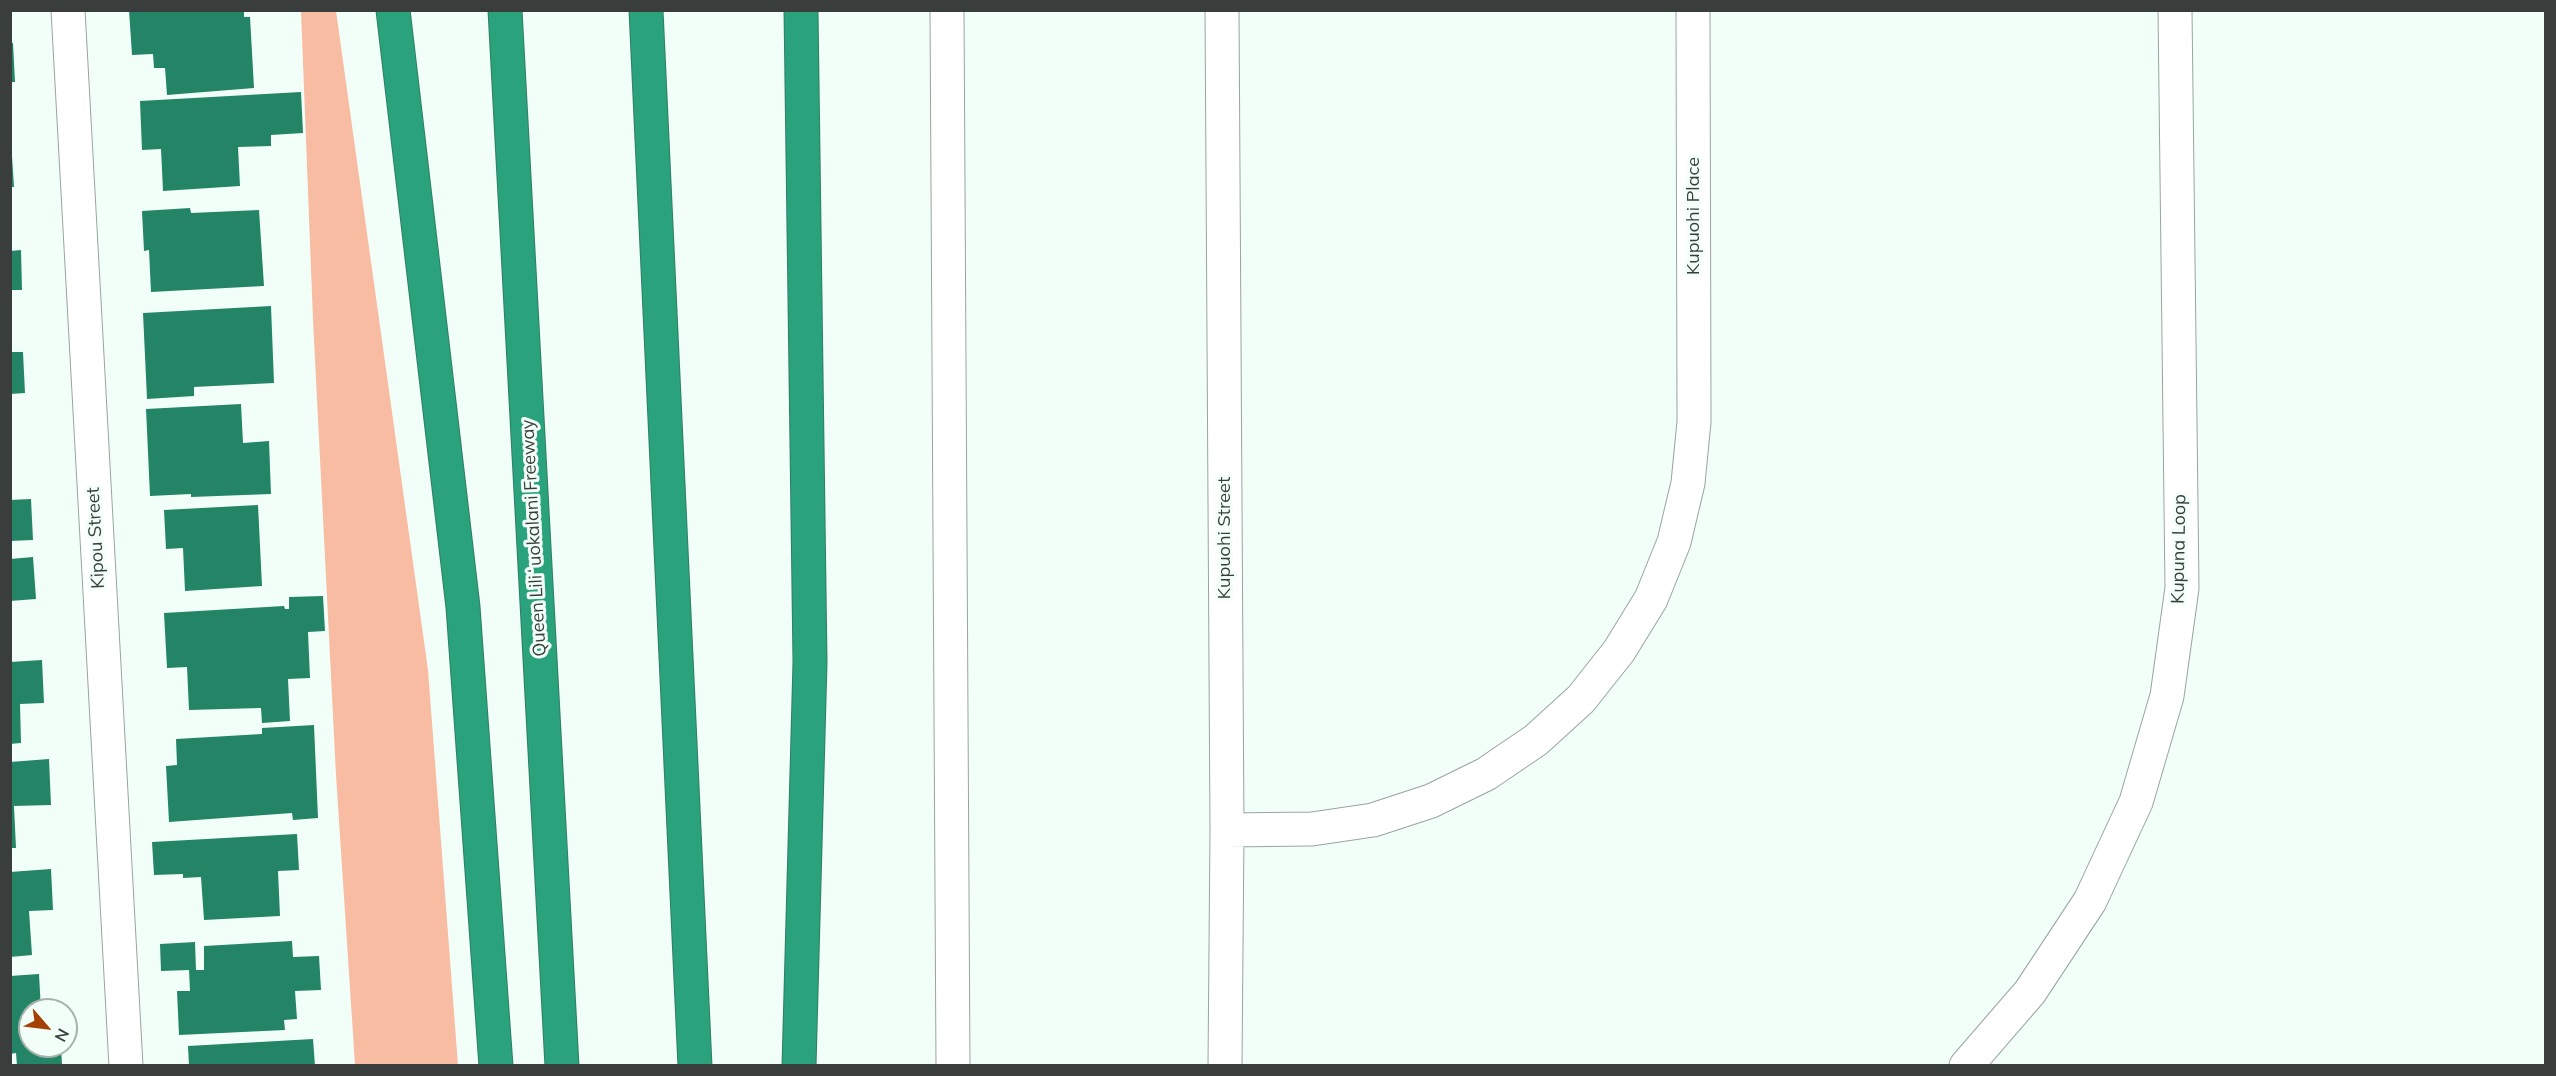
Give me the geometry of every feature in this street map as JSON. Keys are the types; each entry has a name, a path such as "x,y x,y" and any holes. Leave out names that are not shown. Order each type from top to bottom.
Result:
{"highway":[{"path":"393,10 463,607 496,1065"},
{"name":"Queen Liliʻuokalani Freeway","path":"505,10 562,1065"},
{"path":"646,10 694,1065"},
{"path":"799,1065 810,662 801,10"}],"street":[{"name":"Kipou Street","path":"68,10 126,1065"},
{"path":"947,10 953,1065"},
{"name":"Kupuohi Street","path":"1222,10 1227,830 1225,1065"},
{"name":"Kupuohi Place","path":"1227,830 1312,829 1373,820 1431,801 1477,779 1536,740 1581,699 1619,651 1651,599 1676,532 1688,483 1694,422 1693,10"},
{"name":"Kupuna Loop","path":"1966,1065 2030,992 2090,901 2136,802 2167,696 2182,588 2175,10"}],"shaded area":[{"path":"301,11 336,11 428,670 458,1065 355,1065 336,775 313,320"}],"building":[{"path":"129,10 244,10 244,17 250,17 254,88 167,95 165,68 154,68 153,54 132,55"},
{"path":"10,43 13,43 15,82 10,82"},
{"path":"301,92 303,133 271,135 271,146 238,147 240,186 163,191 161,149 142,150 140,101"},
{"path":"10,156 12,156 14,187 10,187"},
{"path":"190,208 191,213 259,210 264,286 151,292 149,250 144,251 142,211"},
{"path":"21,250 22,290 10,290 10,251"},
{"path":"271,306 274,383 194,387 194,396 147,399 143,313"},
{"path":"10,352 23,352 25,393 10,394"},
{"path":"241,404 243,443 269,441 271,494 150,496 146,409"},
{"path":"31,499 33,540 10,541 10,500"},
{"path":"258,505 262,586 185,591 183,548 166,549 164,510"},
{"path":"33,557 36,599 10,601 10,559"},
{"path":"323,596 325,631 308,632 310,678 288,679 290,721 262,723 261,708 189,710 187,667 167,668 164,613 284,606 285,609 289,609 289,597"},
{"path":"42,660 44,703 20,704 21,743 10,744 10,662"},
{"path":"314,725 318,818 293,820 292,813 169,822 166,766 177,765 176,739 262,734 262,728"},
{"path":"49,759 51,805 14,806 16,848 10,848 10,762"},
{"path":"297,834 299,870 278,871 280,916 204,920 201,877 183,878 183,874 154,875 152,842"},
{"path":"51,869 53,910 29,911 32,955 10,957 10,872"},
{"path":"292,941 293,957 319,956 321,990 295,991 297,1019 284,1020 285,1030 179,1035 177,991 190,991 189,970 161,971 160,944 195,942 196,970 204,970 204,946"},
{"path":"39,974 40,998 18,998 18,1058 62,1058 62,1065 17,1066 16,1053 10,1054 10,976"},
{"path":"313,1039 315,1066 189,1066 188,1046"}]}
